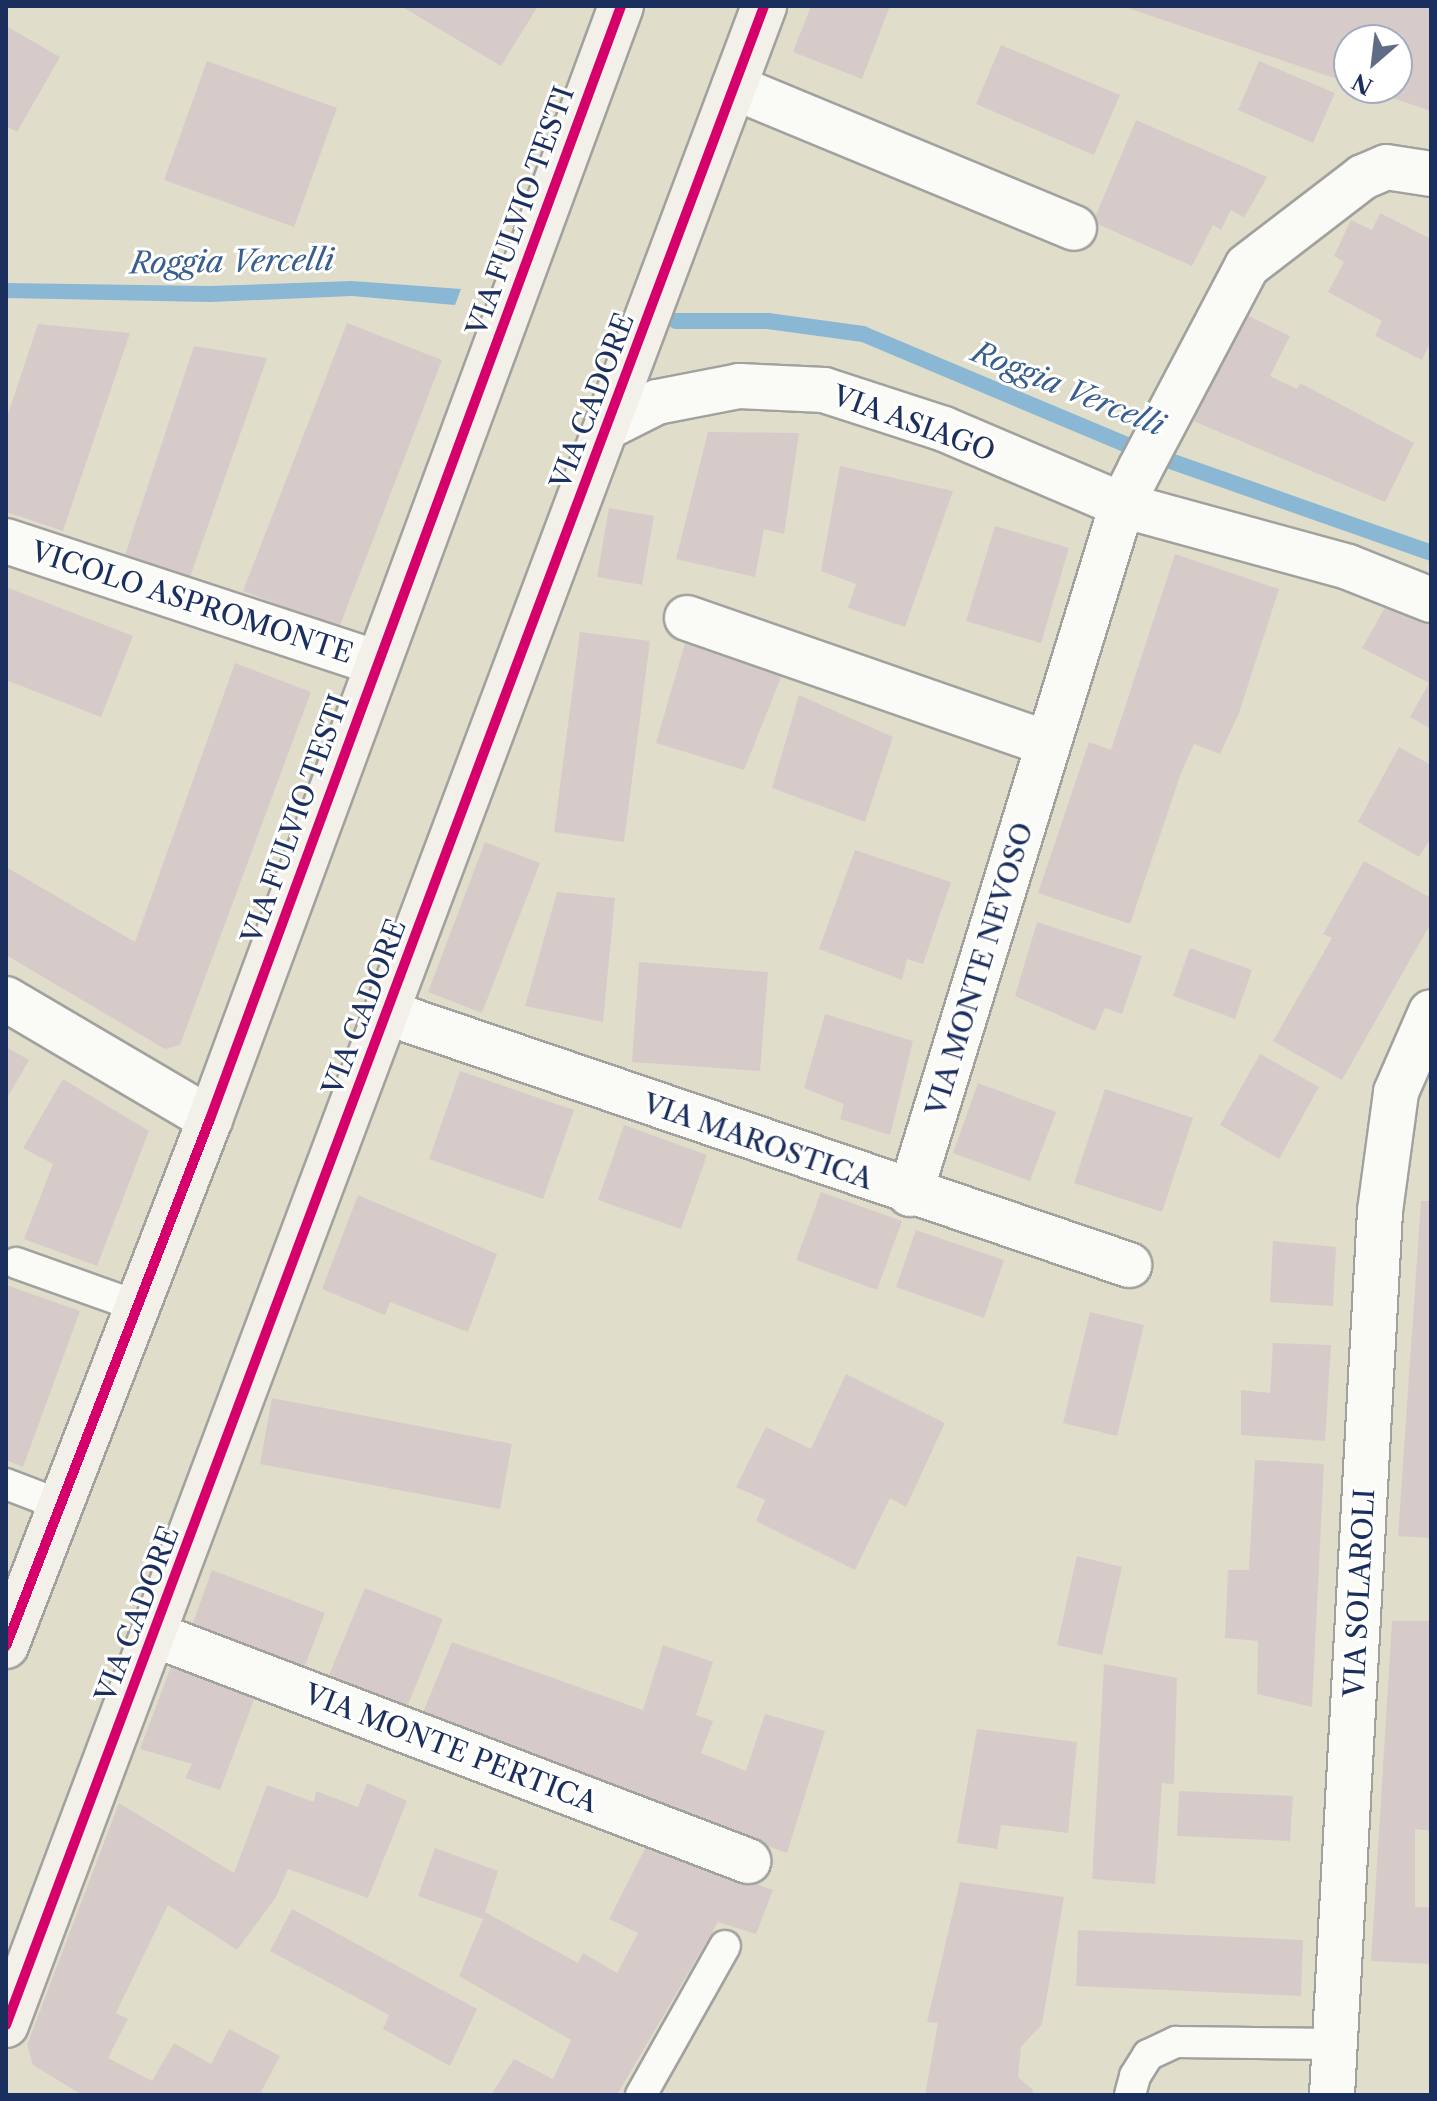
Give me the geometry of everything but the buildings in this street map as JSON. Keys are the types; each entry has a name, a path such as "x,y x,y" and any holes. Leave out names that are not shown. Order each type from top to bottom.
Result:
{"street":[{"name":"VIA FULVIO TESTI","path":"6,1646 210,1119 621,6"},
{"name":"VIA CADORE","path":"6,2025 155,1635 764,6"},
{"path":"734,87 1074,228"},
{"path":"1140,469 1247,266 1363,177 1386,167 1431,174"},
{"name":"VIA ASIAGO","path":"607,427 657,402 739,386 824,390 944,429 1140,469 1348,567 1431,600"},
{"name":"VIA MONTE NEVOSO","path":"910,1194 1048,744 1140,469"},
{"name":"VICOLO ASPROMONTE","path":"6,541 377,663"},
{"path":"687,618 1048,744"},
{"path":"6,999 210,1119"},
{"name":"VIA SOLAROLI","path":"1332,2095 1380,1211 1396,1092 1431,1012"},
{"name":"VIA MAROSTICA","path":"388,1013 910,1194 1129,1265"},
{"name":"VIA MONTE PERTICA","path":"155,1635 748,1861"}],"lane":[{"path":"16,1263 137,1306"},
{"path":"6,1484 61,1505"},
{"path":"641,2095 725,1946"},
{"path":"1130,2095 1135,2076 1148,2055 1176,2042 1334,2044"}],"water":[{"path":"352,281 461,289 455,305 352,296 210,302 6,298 6,283 210,286"}],"waterway":[{"name":"Roggia Vercelli","path":"676,321 768,321 863,334 1142,451 1431,553"}],"cycle path":[{"path":"6,1646 210,1119 621,6"},
{"path":"6,2025 764,6"}]}
